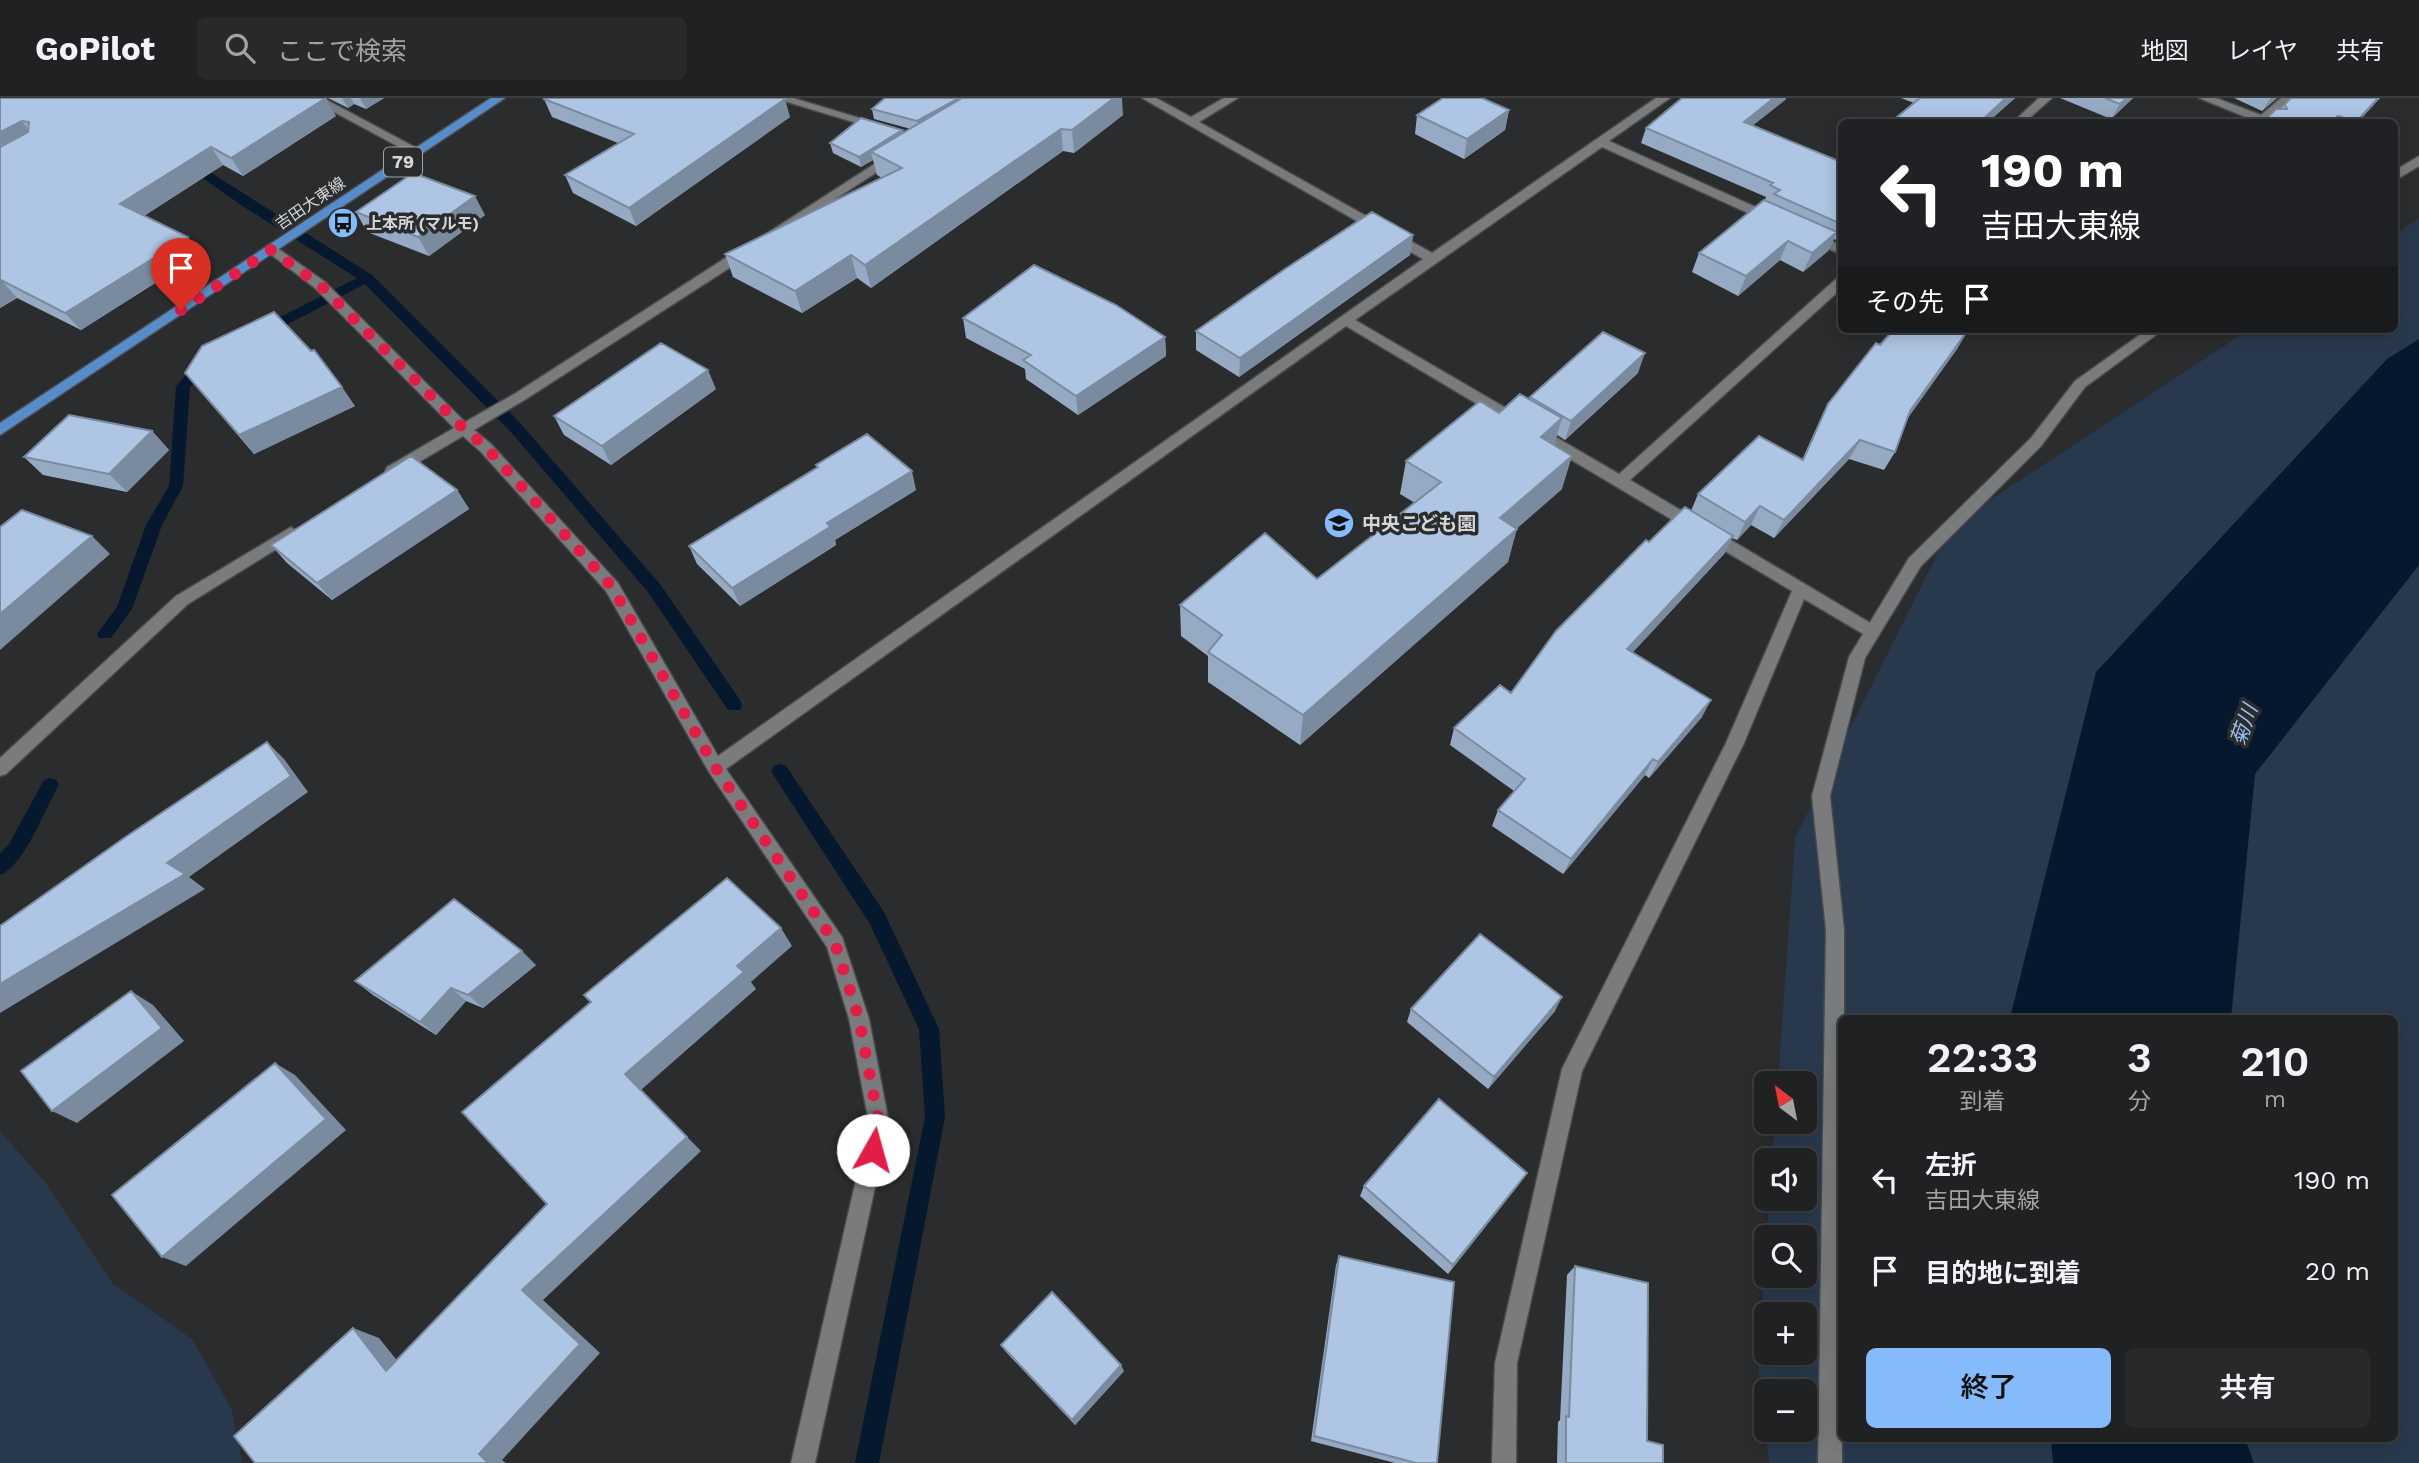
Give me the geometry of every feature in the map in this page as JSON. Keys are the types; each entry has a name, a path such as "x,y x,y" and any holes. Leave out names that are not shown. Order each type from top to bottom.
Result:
{"main road":[{"name":"吉田大東線","path":"0,430 499,98"}],"street":[{"path":"314,98 418,152"},
{"path":"381,478 482,417 521,397 926,134 780,98"},
{"path":"1148,98 1432,259"},
{"path":"1191,122 1232,98"},
{"path":"715,767 1664,98"},
{"path":"2022,119 2046,98"},
{"path":"2205,98 2260,119"},
{"path":"2267,119 2288,98"},
{"path":"1601,142 1791,227"},
{"path":"2398,174 2419,160"},
{"path":"1803,233 1838,249"},
{"path":"271,250 320,285 463,428 486,447 612,587 715,767 835,943 859,1019 879,1124 803,1463"},
{"path":"1620,481 1838,285"},
{"path":"1347,320 1361,331 1871,631"},
{"path":"1830,1463 1835,930 1821,796 1857,657 1915,562 2036,442 2080,384 2151,333"},
{"path":"0,769 182,600 310,522"},
{"path":"1504,1463 1506,1363 1572,1069 1735,743 1801,588"}],"shaded area":[{"path":"2419,218 2419,1463 1769,1463 1767,1442 1817,1442 1817,1379 1760,1379 1758,1365 1817,1365 1817,1302 1762,1302 1763,1288 1817,1288 1817,1225 1768,1225 1768,1211 1817,1211 1817,1148 1773,1148 1774,1134 1817,1134 1817,1071 1779,1071 1795,838 1952,525 2244,333 2398,333 2398,232"},
{"path":"0,1131 45,1182 113,1284 192,1339 231,1408 242,1463 0,1463"}],"water":[{"name":"菊川","path":"2419,339 2419,565 2255,774 2231,1015 2011,1015 2096,672 2387,359"},
{"path":"2051,1442 2246,1442 2254,1463 2053,1463"}],"building":[{"path":"0,98 326,98 231,158 211,147 120,204 188,237 65,313 0,281 0,147 28,132 29,122 22,121 0,132"},
{"path":"545,98 785,99 629,208 565,175 634,134"},
{"path":"885,98 959,98 917,121 872,109"},
{"path":"962,98 1114,98 1072,130 1061,129 865,265 851,255 795,291 725,254 902,168 871,152"},
{"path":"1443,98 1482,98 1509,110 1467,139 1417,115"},
{"path":"1682,98 1774,98 1744,122 1838,161 1838,223 1774,194 1780,190 1770,185 1773,183 1646,128"},
{"path":"1920,98 2006,98 1983,119 1895,119"},
{"path":"2105,98 2127,98 2120,104"},
{"path":"2291,98 2378,98 2359,119 2338,116 2334,119 2266,119 2276,109 2287,109 2285,104"},
{"path":"861,118 902,130 859,157 830,143"},
{"path":"413,173 475,196 418,237 356,212"},
{"path":"1764,200 1837,232 1812,253 1788,241 1746,276 1699,253"},
{"path":"1372,212 1413,235 1240,358 1196,331 1285,269"},
{"path":"1034,265 1116,305 1165,337 1076,396 1023,360 1031,355 963,318"},
{"path":"274,312 311,351 314,350 342,387 239,435 185,373 202,346"},
{"path":"1603,332 1645,353 1571,421 1530,397"},
{"path":"1890,333 1966,333 1910,411 1895,452 1860,440 1784,520 1760,506 1745,522 1698,494 1759,436 1803,460 1828,404 1876,343 1880,345"},
{"path":"661,343 708,370 602,446 554,416"},
{"path":"1520,394 1562,418 1541,437 1572,456 1500,518 1517,529 1303,715 1208,652 1222,635 1180,605 1265,533 1317,579 1441,482 1406,461 1480,401 1499,413"},
{"path":"69,415 152,431 109,474 24,457"},
{"path":"867,434 912,471 827,523 830,527 732,588 689,546 818,467 816,465"},
{"path":"411,456 457,490 317,583 271,545"},
{"path":"1685,507 1733,536 1627,649 1711,700 1658,762 1653,759 1571,859 1498,810 1525,779 1454,728 1500,685 1511,693 1556,631 1646,540 1649,542"},
{"path":"22,510 92,536 0,614 0,527"},
{"path":"267,742 291,776 167,863 185,874 0,984 0,926"},
{"path":"727,878 781,928 737,966 744,972 625,1074 687,1137 522,1290 580,1344 479,1454 488,1463 255,1463 234,1436 353,1328 386,1371 547,1204 462,1112 591,1002 584,995"},
{"path":"454,899 522,951 468,995 451,988 420,1022 355,981"},
{"path":"1480,934 1562,997 1494,1077 1411,1009"},
{"path":"131,991 162,1028 52,1111 21,1071"},
{"path":"275,1063 326,1119 162,1257 112,1195"},
{"path":"1439,1099 1527,1173 1453,1265 1364,1186"},
{"path":"1339,1256 1454,1282 1437,1463 1416,1463 1314,1436"},
{"path":"1575,1266 1648,1283 1647,1441 1663,1445 1663,1463 1566,1463 1566,1416 1569,1417"},
{"path":"1052,1292 1121,1365 1072,1420 1001,1345"}],"waterway":[{"path":"188,162 248,204 367,278"},
{"path":"264,331 367,278"},
{"path":"367,278 515,427 654,588 734,705"},
{"path":"105,634 124,609 154,525 176,486 183,386 206,362"},
{"path":"780,771 877,918 929,1029 935,1117 867,1463"},
{"path":"0,867 15,850 50,785"}],"place":[{"name":"上本所 (マルモ)","path":"343,223"},
{"name":"中央こども園","path":"1339,523"}],"route":[{"path":"181,310 271,250 320,285 463,428 486,447 612,587 715,767 835,943 859,1019 879,1124 873,1150"}]}
